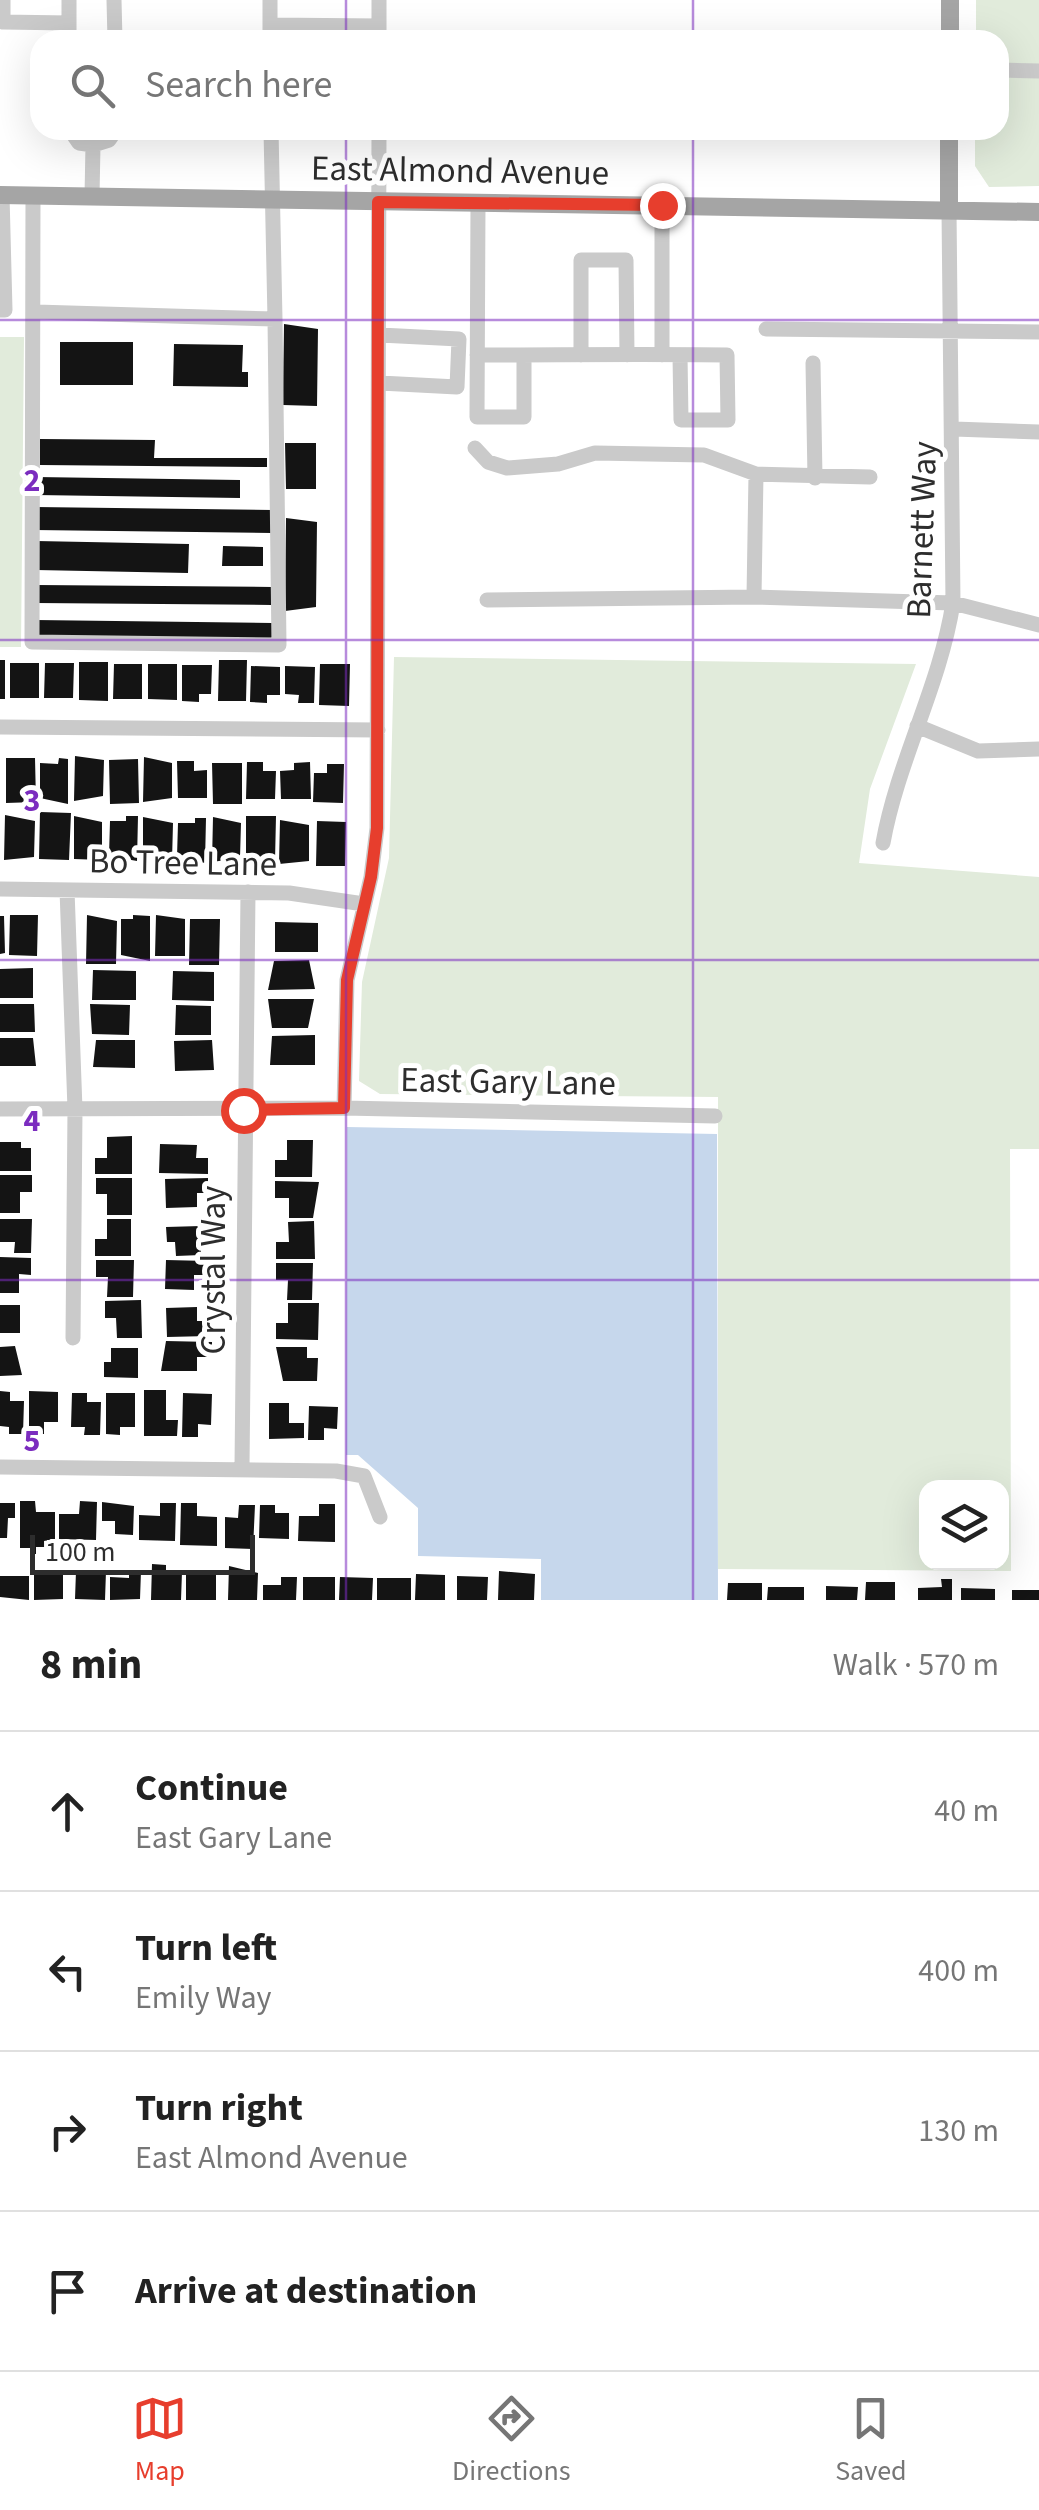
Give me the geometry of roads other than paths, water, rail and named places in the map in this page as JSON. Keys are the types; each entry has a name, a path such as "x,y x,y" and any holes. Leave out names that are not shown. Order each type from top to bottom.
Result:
{"main road":[{"path":"950,0 950,30"},
{"path":"949,210 950,140"},
{"name":"East Almond Avenue","path":"1,195 1039,212"}],"street":[{"path":"3,0 3,22 62,30"},
{"path":"69,0 69,30"},
{"path":"114,0 115,30"},
{"path":"270,0 270,30"},
{"path":"379,0 379,30"},
{"path":"1009,70 1039,71"},
{"path":"77,140 93,145 109,140"},
{"path":"34,196 32,639 36,643 280,645 272,140"},
{"path":"344,1108 347,980 376,853 379,140"},
{"path":"92,196 93,145"},
{"path":"0,310 5,310 1,195"},
{"path":"478,202 477,417 524,417 524,355"},
{"path":"662,205 662,354"},
{"name":"Barnett Way","path":"884,843 891,800 945,650 953,603 949,210"},
{"path":"580,355 581,260 626,260 627,354"},
{"path":"36,312 276,319"},
{"path":"766,329 1039,332"},
{"path":"380,335 460,339 457,387 380,383"},
{"path":"477,355 627,354 680,354 727,355 728,420 681,420 680,354"},
{"path":"813,363 815,478"},
{"path":"954,429 1039,432"},
{"path":"476,448 488,462 507,468 558,464 595,453 704,455 756,474 870,477"},
{"path":"754,597 756,474"},
{"path":"487,600 754,597 953,603 1039,625"},
{"path":"916,726 978,751 1039,749"},
{"path":"0,727 378,730"},
{"name":"Bo Tree Lane","path":"0,889 289,892 364,904"},
{"path":"66,890 75,1110 73,1338"},
{"name":"Crystal Way","path":"242,1468 248,892"},
{"name":"East Gary Lane","path":"0,1110 344,1108 715,1116"},
{"path":"0,1468 242,1468 364,1476 380,1517"}],"water":[{"path":"347,1127 717,1134 718,1600 541,1600 541,1559 418,1556 418,1508 358,1455 346,1455"}]}
